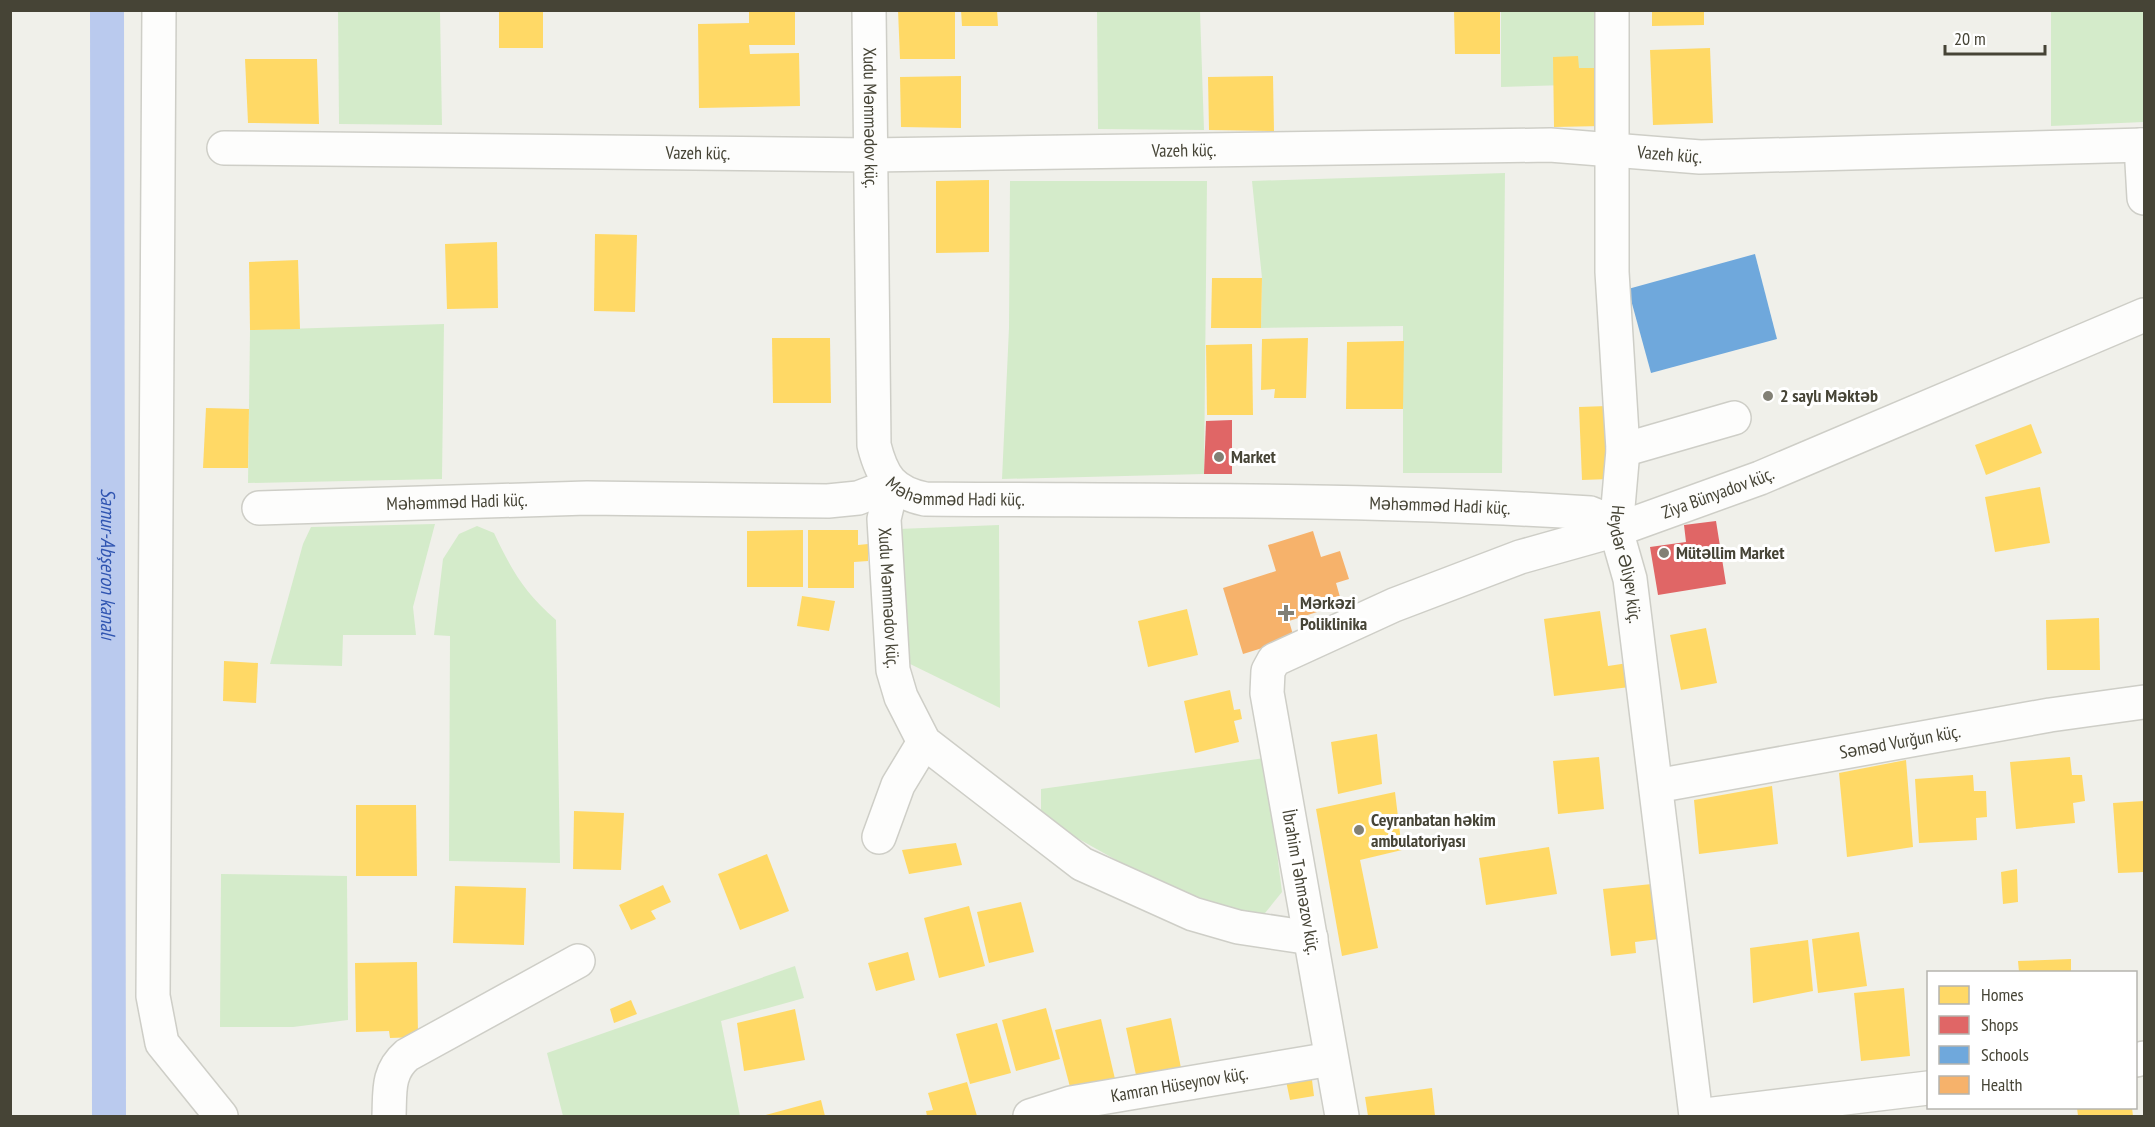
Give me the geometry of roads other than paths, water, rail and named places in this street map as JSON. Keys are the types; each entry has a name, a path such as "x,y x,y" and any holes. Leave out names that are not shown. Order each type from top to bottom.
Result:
{"street":[{"path":"159,10 153,996 162,1043 220,1116"},
{"name":"Xudu Məmmədov küç.","path":"869,10 874,445 880,468 892,485 884,519 893,670 901,698 924,742 1039,832 1092,868 1193,914 1238,927 1311,938"},
{"name":"Heydər Əliyev küç.","path":"1612,10 1612,272 1623,450 1616,530 1630,579 1697,1116"},
{"name":"Vazeh küç.","path":"224,148 870,154 1550,145 1700,157 2143,145"},
{"path":"2143,145 2145,198"},
{"name":"Ziya Bünyadov küç.","path":"1284,654 1394,605 1520,557 1616,530 1760,478 2145,315"},
{"path":"1623,450 1734,418"},
{"name":"Məhəmməd Hadi küç.","path":"259,508 587,498 828,501 858,498 892,485 910,496 925,499 1360,502 1478,506 1590,513 1605,519 1616,530"},
{"name":"İbrahim Təhməzov küç.","path":"1284,654 1274,660 1268,671 1267,693 1342,1116"},
{"name":"Səməd Vurğun küç.","path":"1656,786 2039,717 2145,702"},
{"path":"879,837 898,785 924,742"},
{"path":"389,1116 390,1081 397,1064 407,1055 578,961"},
{"name":"Kamran Hüseynov küç.","path":"1046,1114 1331,1059"},
{"path":"1697,1116 1927,1088"}],"waterway":[{"name":"Samur-Abşeron kanalı","path":"107,10 109,1116"}],"place":[{"name":"2 saylı Məktəb","path":"1768,396"},
{"name":"Market","path":"1219,457"},
{"name":"Mütəllim Market","path":"1664,553"},
{"name":"Mərkəzi Poliklinika","path":"1286,613"},
{"name":"Ceyranbatan həkim ambulatoriyası","path":"1359,830"}]}
